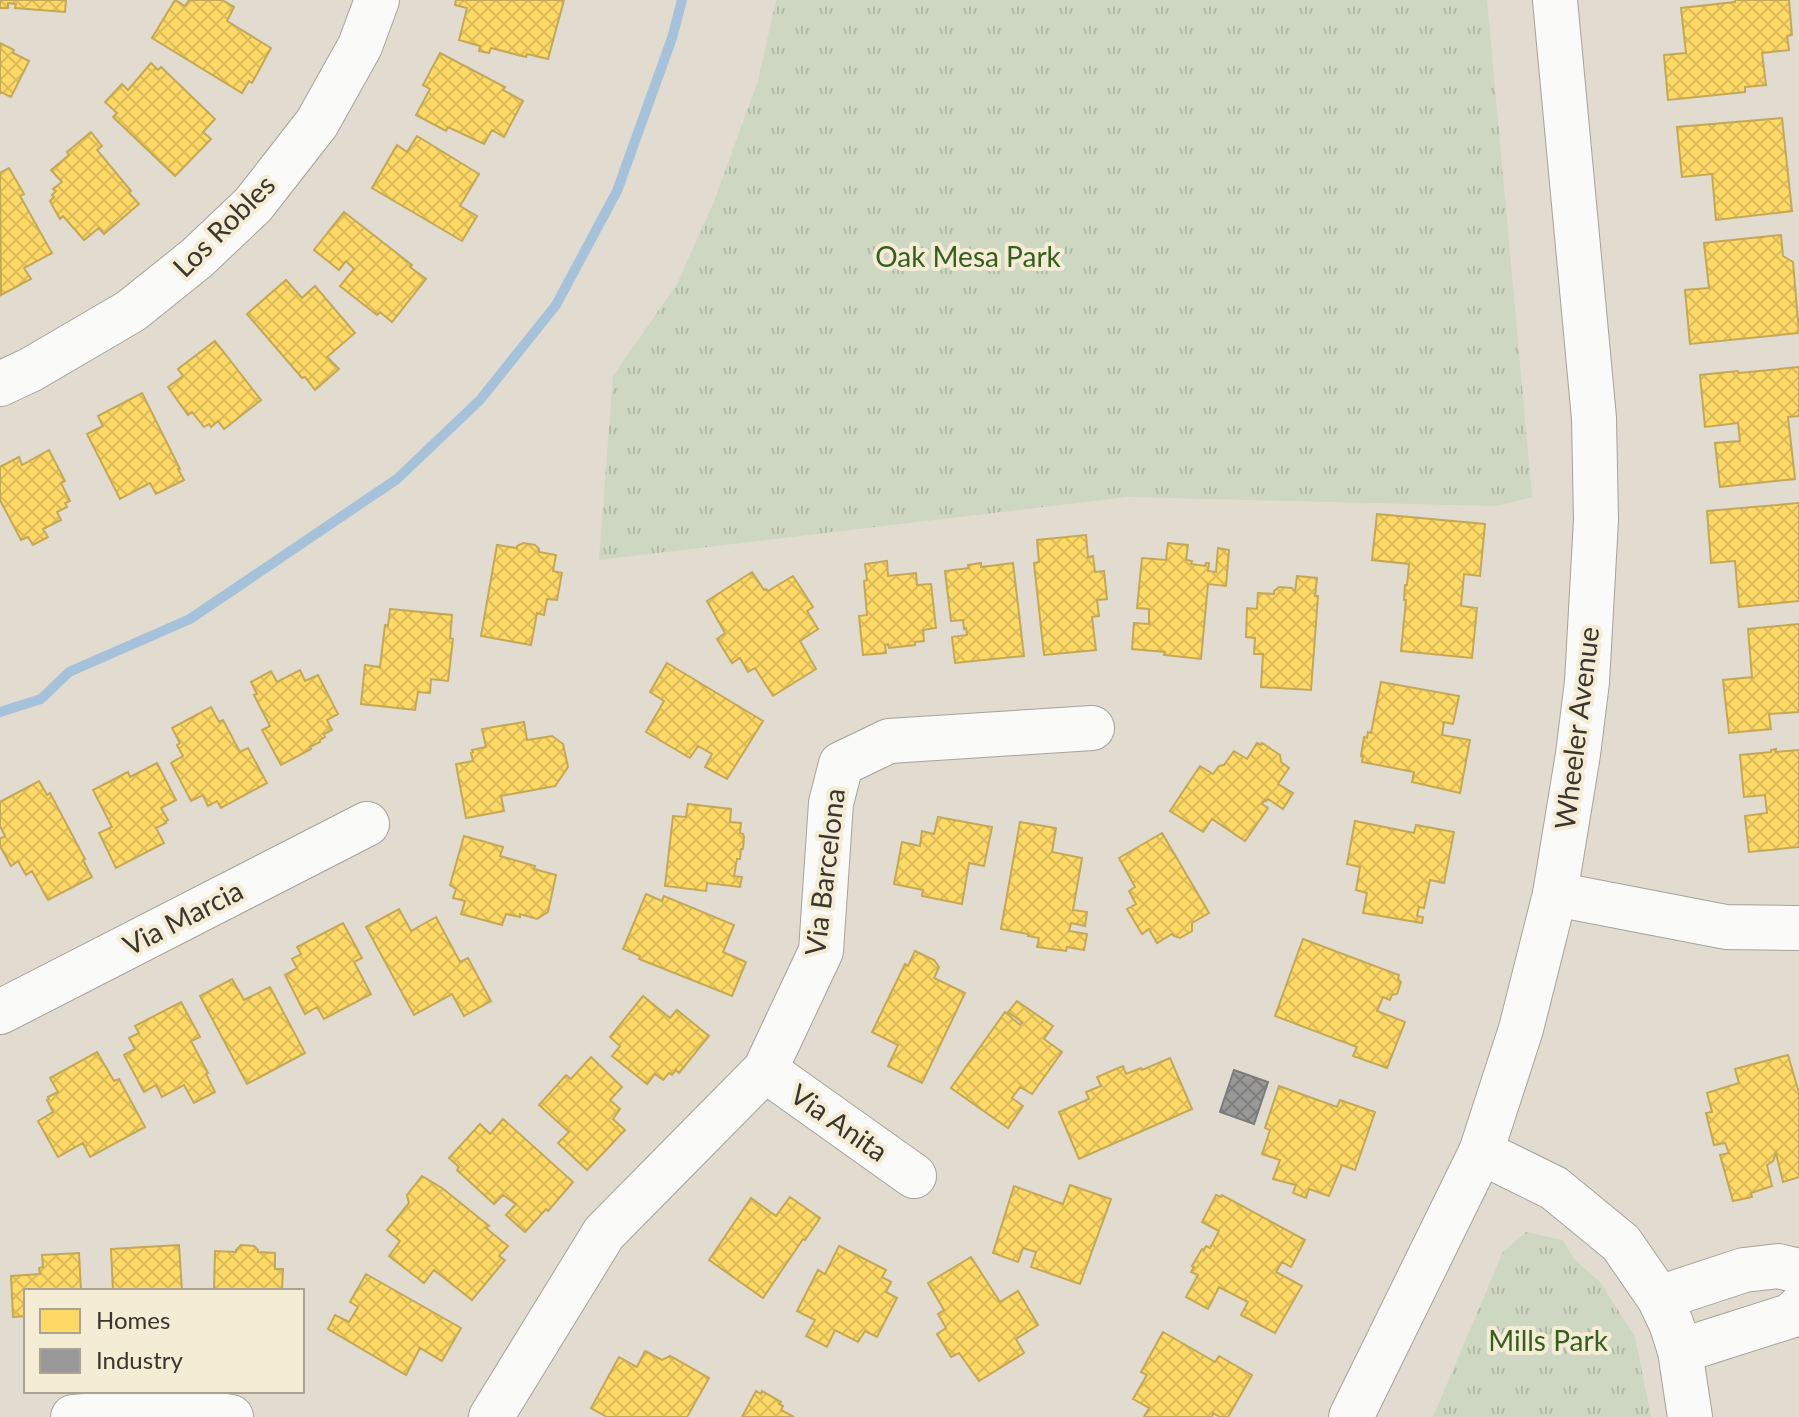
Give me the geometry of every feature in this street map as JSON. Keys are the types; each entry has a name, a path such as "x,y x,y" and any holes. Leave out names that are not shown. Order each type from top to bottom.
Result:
{"street":[{"name":"Los Robles","path":"0,384 131,311 197,258 253,205 317,123 360,46 377,0"},
{"name":"Wheeler Avenue","path":"1351,1417 1481,1152 1521,1029 1555,894 1578,754 1587,682 1596,520 1594,418 1555,0"},
{"name":"Via Barcelona","path":"491,1417 604,1233 765,1070 821,951 831,803 841,764 889,741 1092,728"},
{"name":"Via Marcia","path":"0,1012 367,824"},
{"path":"1555,894 1726,927 1799,928"},
{"name":"Via Anita","path":"765,1070 914,1176"},
{"path":"1481,1152 1554,1188 1621,1243 1659,1298 1671,1323 1680,1351 1690,1417"},
{"path":"1659,1298 1744,1270 1778,1266 1799,1271"},
{"path":"1680,1351 1780,1317 1744,1270"},
{"path":"73,1417 181,1413 231,1417"}],"green space":[{"name":"Oak Mesa Park","path":"776,0 1487,0 1532,497 1496,506 1127,497 599,560 613,376 677,284 713,204 758,81"},
{"name":"Mills Park","path":"1526,1232 1563,1240 1573,1258 1600,1282 1635,1337 1651,1417 1433,1417 1503,1252"}],"building: Homes":[{"path":"0,0 66,0 65,12 15,8 16,4 8,3 8,8 0,8"},
{"path":"175,0 185,6 189,0 222,0 234,7 227,21 271,48 252,83 249,81 242,93 152,38"},
{"path":"456,0 564,0 548,59 491,48 489,53 479,51 480,46 459,40 467,8 455,5"},
{"path":"1735,0 1789,0 1792,35 1787,36 1789,50 1762,53 1766,85 1745,87 1745,92 1668,100 1664,55 1686,53 1681,8"},
{"path":"0,43 29,61 11,97 0,94"},
{"path":"440,53 505,87 503,90 523,101 504,137 492,130 484,144 448,127 446,131 416,115 430,89 423,85"},
{"path":"151,63 158,70 161,67 215,119 203,132 211,139 175,176 113,117 117,113 105,102 122,84 128,90"},
{"path":"1782,118 1792,211 1716,220 1712,174 1682,177 1677,127"},
{"path":"91,132 102,146 97,150 139,204 104,234 99,228 84,240 63,216 60,219 50,201 56,191 53,189 62,182 51,170"},
{"path":"417,136 479,174 460,206 477,216 462,241 372,188 397,145 407,152"},
{"path":"9,168 24,194 20,196 52,253 24,268 31,279 1,295 0,173"},
{"path":"344,212 426,279 392,322 380,312 377,315 340,286 354,269 346,261 339,270 314,250"},
{"path":"1781,235 1783,256 1793,262 1799,333 1690,344 1685,290 1709,288 1704,243"},
{"path":"286,280 302,298 315,286 355,333 327,357 339,369 315,390 247,314"},
{"path":"215,341 261,400 224,429 218,421 211,427 209,424 204,427 192,412 188,415 168,387 183,376 178,369"},
{"path":"1799,367 1799,416 1788,417 1795,479 1720,487 1715,443 1740,441 1738,423 1705,427 1700,375"},
{"path":"142,393 184,480 156,494 150,483 120,499 87,434 103,426 98,416"},
{"path":"49,450 65,481 61,483 70,501 65,503 67,507 57,512 61,520 43,529 48,537 33,545 28,537 21,540 0,500 0,467 19,457 22,465"},
{"path":"1799,503 1799,601 1739,607 1735,561 1711,563 1707,511"},
{"path":"1377,514 1485,524 1480,576 1464,574 1461,606 1477,608 1472,658 1401,651 1409,564 1372,560"},
{"path":"1086,535 1088,557 1093,556 1095,572 1104,571 1107,599 1097,600 1099,616 1092,617 1096,650 1044,655 1034,563 1039,562 1037,540"},
{"path":"523,543 535,545 539,552 556,555 553,571 562,573 557,600 547,599 544,615 537,613 531,645 481,636 497,545 517,548"},
{"path":"1168,543 1188,545 1186,560 1205,566 1209,563 1208,571 1216,572 1218,548 1229,550 1226,586 1208,584 1201,659 1132,649 1134,623 1149,624 1149,609 1137,608 1142,558 1166,560"},
{"path":"887,561 888,576 916,573 917,585 931,584 936,628 923,630 924,641 915,642 915,645 889,648 888,644 885,645 886,653 863,655 859,616 867,615 865,564"},
{"path":"981,563 981,567 1013,563 1024,656 955,663 952,637 967,635 963,620 951,621 945,571"},
{"path":"752,572 764,590 768,591 793,576 813,607 807,611 818,629 800,641 816,669 773,696 755,668 748,672 740,658 732,663 717,639 725,633 707,601"},
{"path":"1297,576 1317,578 1311,690 1261,687 1263,654 1254,654 1255,638 1246,637 1247,608 1257,609 1258,593 1274,594 1279,587 1292,588 1295,592"},
{"path":"390,609 452,615 450,638 453,639 448,681 431,679 430,693 418,692 415,710 361,704 365,665 380,667"},
{"path":"1799,624 1799,712 1769,714 1771,729 1729,733 1723,680 1752,677 1748,629"},
{"path":"667,663 763,721 727,779 705,767 712,754 698,746 690,758 646,732 664,701 650,692"},
{"path":"300,670 305,681 318,675 338,714 327,720 332,730 324,734 320,742 281,765 262,730 270,726 251,682 271,671 277,682"},
{"path":"1381,682 1459,696 1453,724 1444,722 1442,735 1470,740 1460,793 1412,782 1414,772 1362,762 1364,737 1371,733"},
{"path":"211,707 219,722 223,720 240,752 248,748 267,783 221,808 217,801 208,806 203,795 191,801 171,763 183,756 172,728"},
{"path":"524,722 527,740 552,736 563,744 568,767 555,786 501,796 504,811 466,818 456,764 473,761 472,750 486,747 482,729"},
{"path":"1257,743 1280,755 1281,762 1289,768 1278,784 1293,793 1283,809 1265,800 1262,804 1268,808 1245,841 1212,819 1203,832 1170,811 1200,766 1213,774 1234,751 1247,759"},
{"path":"1776,749 1776,752 1799,750 1799,847 1749,852 1745,816 1767,813 1765,795 1744,797 1740,755"},
{"path":"157,763 176,800 161,808 168,820 156,828 164,843 116,868 99,833 112,827 93,790 128,772 130,777"},
{"path":"39,781 47,795 50,793 92,877 48,900 32,871 26,875 18,861 11,866 0,846 0,839 5,836 0,826 0,802"},
{"path":"688,804 731,809 730,822 741,823 743,849 740,859 737,859 734,876 742,877 740,887 707,883 706,891 665,886 673,816 686,817"},
{"path":"938,817 992,827 984,866 969,863 962,904 922,896 923,890 894,884 902,842 920,846 922,831 934,834"},
{"path":"1355,821 1414,833 1416,825 1454,832 1444,883 1430,880 1424,908 1419,907 1417,916 1423,917 1422,923 1363,913 1367,893 1356,890 1360,867 1347,864"},
{"path":"1020,822 1056,828 1052,852 1082,858 1073,910 1087,912 1085,926 1071,923 1069,931 1087,934 1084,950 1037,947 1039,938 1001,929"},
{"path":"1162,833 1209,913 1192,923 1192,931 1180,938 1172,934 1157,943 1149,929 1142,934 1127,909 1136,904 1129,891 1135,887 1119,858"},
{"path":"464,836 503,847 500,856 556,875 548,912 537,919 506,914 502,925 461,914 465,901 453,898 456,889 450,885"},
{"path":"646,894 662,901 664,896 734,925 723,952 746,962 732,996 639,959 640,956 623,949"},
{"path":"399,909 411,931 436,917 460,962 468,958 491,1001 464,1016 452,994 414,1015 366,927"},
{"path":"343,923 362,958 354,962 371,994 324,1019 317,1007 305,1014 285,975 297,968 292,959 301,954 297,947"},
{"path":"1303,939 1399,975 1401,982 1397,994 1392,995 1390,1000 1383,997 1377,1011 1405,1022 1387,1068 1353,1056 1357,1047 1275,1016"},
{"path":"915,951 934,960 939,967 934,978 965,993 922,1083 888,1066 898,1045 872,1032 905,964 908,966"},
{"path":"232,979 244,1000 270,987 305,1053 247,1084 200,996"},
{"path":"643,996 670,1018 677,1010 709,1036 679,1073 676,1070 672,1075 669,1073 663,1080 655,1074 647,1084 612,1056 620,1046 610,1037"},
{"path":"1017,1001 1053,1026 1044,1039 1062,1052 1032,1094 1020,1087 1012,1098 1023,1106 1008,1128 951,1088 1005,1012 1020,1025 1022,1022 1008,1012"},
{"path":"181,1002 200,1037 191,1041 215,1092 194,1103 184,1085 162,1097 156,1085 144,1092 124,1055 135,1049 129,1038 139,1033 135,1026"},
{"path":"97,1052 114,1081 119,1079 145,1127 90,1157 83,1143 58,1157 38,1121 53,1112 47,1100 58,1092 50,1078"},
{"path":"1788,1055 1799,1093 1799,1177 1783,1182 1776,1153 1767,1165 1772,1186 1751,1193 1752,1197 1733,1201 1720,1155 1729,1153 1725,1143 1714,1145 1706,1113 1712,1112 1707,1093 1739,1083 1735,1069"},
{"path":"591,1057 622,1087 610,1100 620,1109 613,1119 625,1130 587,1170 558,1143 569,1132 539,1105 566,1075 571,1079"},
{"path":"1170,1058 1192,1109 1079,1159 1059,1112 1089,1099 1086,1092 1101,1086 1097,1077 1123,1066 1126,1074 1142,1070"},
{"path":"1279,1086 1337,1107 1340,1100 1375,1112 1355,1170 1342,1165 1329,1196 1309,1189 1306,1198 1293,1193 1296,1185 1273,1179 1280,1160 1262,1154 1270,1130 1265,1128"},
{"path":"503,1119 573,1182 525,1232 506,1215 516,1204 503,1195 494,1204 457,1170 459,1167 449,1158 480,1124 490,1134"},
{"path":"422,1176 489,1226 486,1228 508,1246 499,1256 505,1260 472,1300 434,1270 424,1283 389,1256 400,1241 387,1230 409,1203 407,1195"},
{"path":"1070,1185 1111,1199 1080,1284 1031,1267 1036,1252 1023,1248 1018,1262 993,1253 1014,1186 1063,1204"},
{"path":"1216,1195 1222,1195 1305,1240 1291,1267 1282,1262 1276,1272 1302,1286 1275,1333 1241,1315 1248,1302 1219,1287 1208,1309 1186,1297 1198,1275 1191,1272 1192,1266 1202,1249 1206,1246 1210,1248 1219,1231 1202,1222"},
{"path":"790,1197 820,1218 763,1298 709,1260 751,1198 776,1216"},
{"path":"179,1245 182,1289 113,1289 111,1249"},
{"path":"241,1245 254,1246 258,1252 275,1253 275,1269 283,1269 282,1289 214,1289 215,1251 236,1250"},
{"path":"839,1246 886,1270 882,1277 891,1282 886,1292 897,1298 877,1337 865,1331 858,1342 835,1330 827,1347 806,1336 815,1320 797,1311 818,1270 825,1274"},
{"path":"79,1253 81,1289 24,1289 24,1316 13,1317 11,1276 40,1274 42,1255"},
{"path":"971,1257 1000,1302 1018,1291 1038,1325 1016,1339 1024,1353 979,1381 959,1353 951,1357 937,1334 946,1328 938,1314 944,1310 928,1283"},
{"path":"366,1274 461,1328 442,1361 420,1348 406,1375 328,1329 335,1315 349,1322 358,1307 350,1302"},
{"path":"1163,1332 1215,1362 1219,1356 1252,1375 1228,1417 1213,1413 1212,1417 1144,1417 1149,1408 1133,1399 1147,1375 1141,1372"},
{"path":"645,1351 662,1360 670,1356 709,1378 687,1417 607,1417 591,1408 619,1357 637,1367"},
{"path":"756,1391 761,1394 762,1391 781,1402 781,1410 794,1417 742,1417"}],"building: Industry":[{"path":"1234,1070 1268,1082 1254,1124 1220,1112"}],"waterway":[{"path":"0,712 41,699 69,672 190,619 397,479 480,400 556,305 617,191 672,38 682,0"}]}
